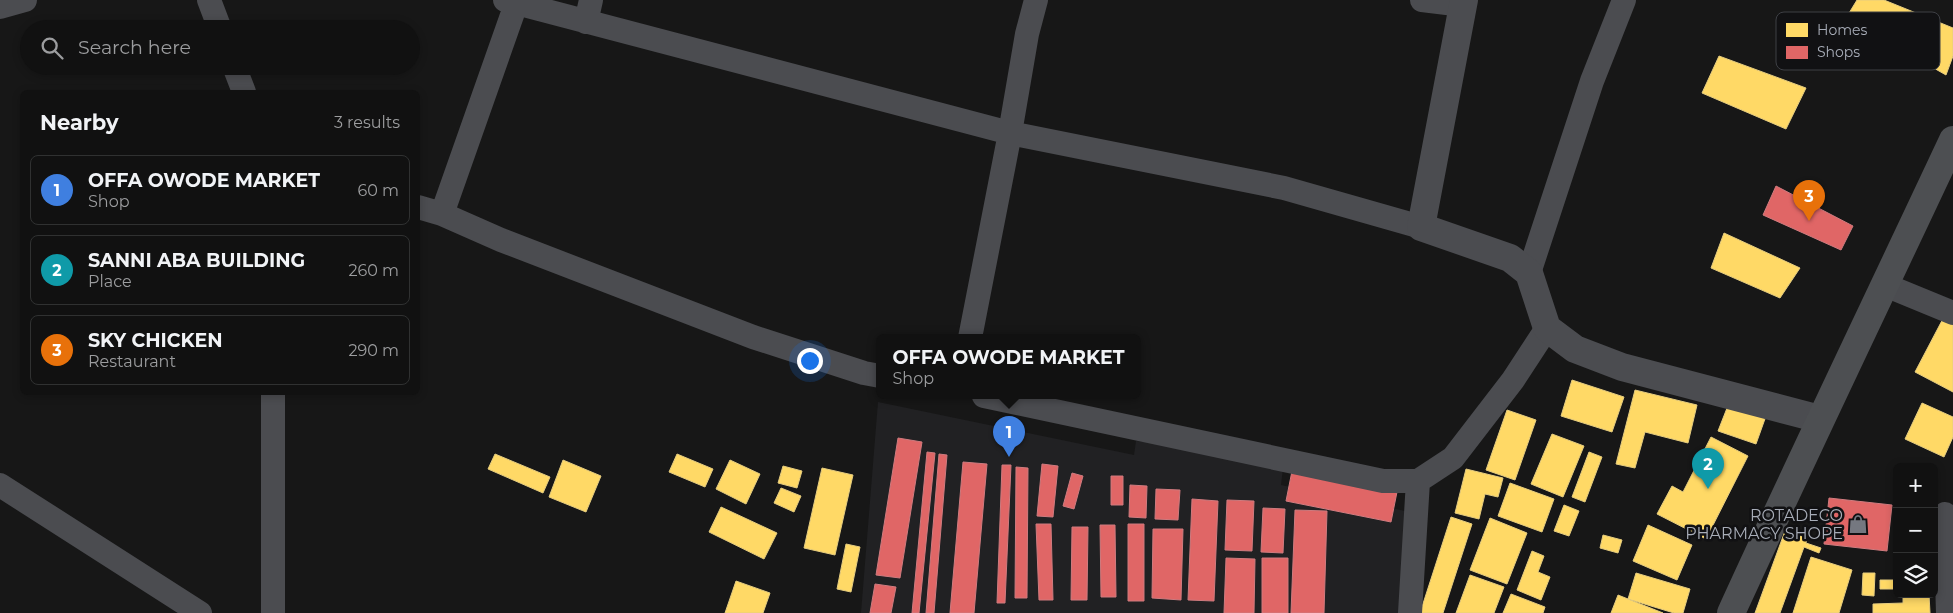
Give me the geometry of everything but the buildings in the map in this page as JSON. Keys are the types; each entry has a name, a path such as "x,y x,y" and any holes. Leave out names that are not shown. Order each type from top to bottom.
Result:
{"main road":[{"path":"1731,613 1820,419 1886,285 1953,140"}],"street":[{"path":"0,7 25,0"},
{"path":"209,0 217,20"},
{"path":"971,334 1010,133 1027,34 1036,0"},
{"path":"1420,227 1464,3 1422,0"},
{"path":"1624,0 1592,81 1530,273 1547,328 1575,348 1622,367 1820,419"},
{"path":"442,214 511,2 588,11 1010,133 1284,188 1420,227 1510,258 1530,273"},
{"path":"237,75 243,90"},
{"path":"420,208 442,214 501,240 753,337 876,375"},
{"path":"1886,285 1953,313"},
{"path":"998,399 1383,481 1418,481 1453,458 1513,380 1547,328"},
{"path":"272,395 273,613"},
{"path":"1410,613 1418,481"},
{"path":"0,485 200,613"},
{"path":"1945,514 1948,613"}],"shaded area":[{"path":"878,402 1134,455 1136,441 1244,451 1284,460 1281,485 1410,512 1400,613 861,613"}],"place":[{"name":"SKY CHICKEN","path":"1809,221"},
{"name":"OFFA OWODE MARKET","path":"1009,457"},
{"name":"SANNI ABA BUILDING","path":"1708,489"},
{"name":"ROTADECO PHARMACY SHOPE","path":"1858,524"}]}
